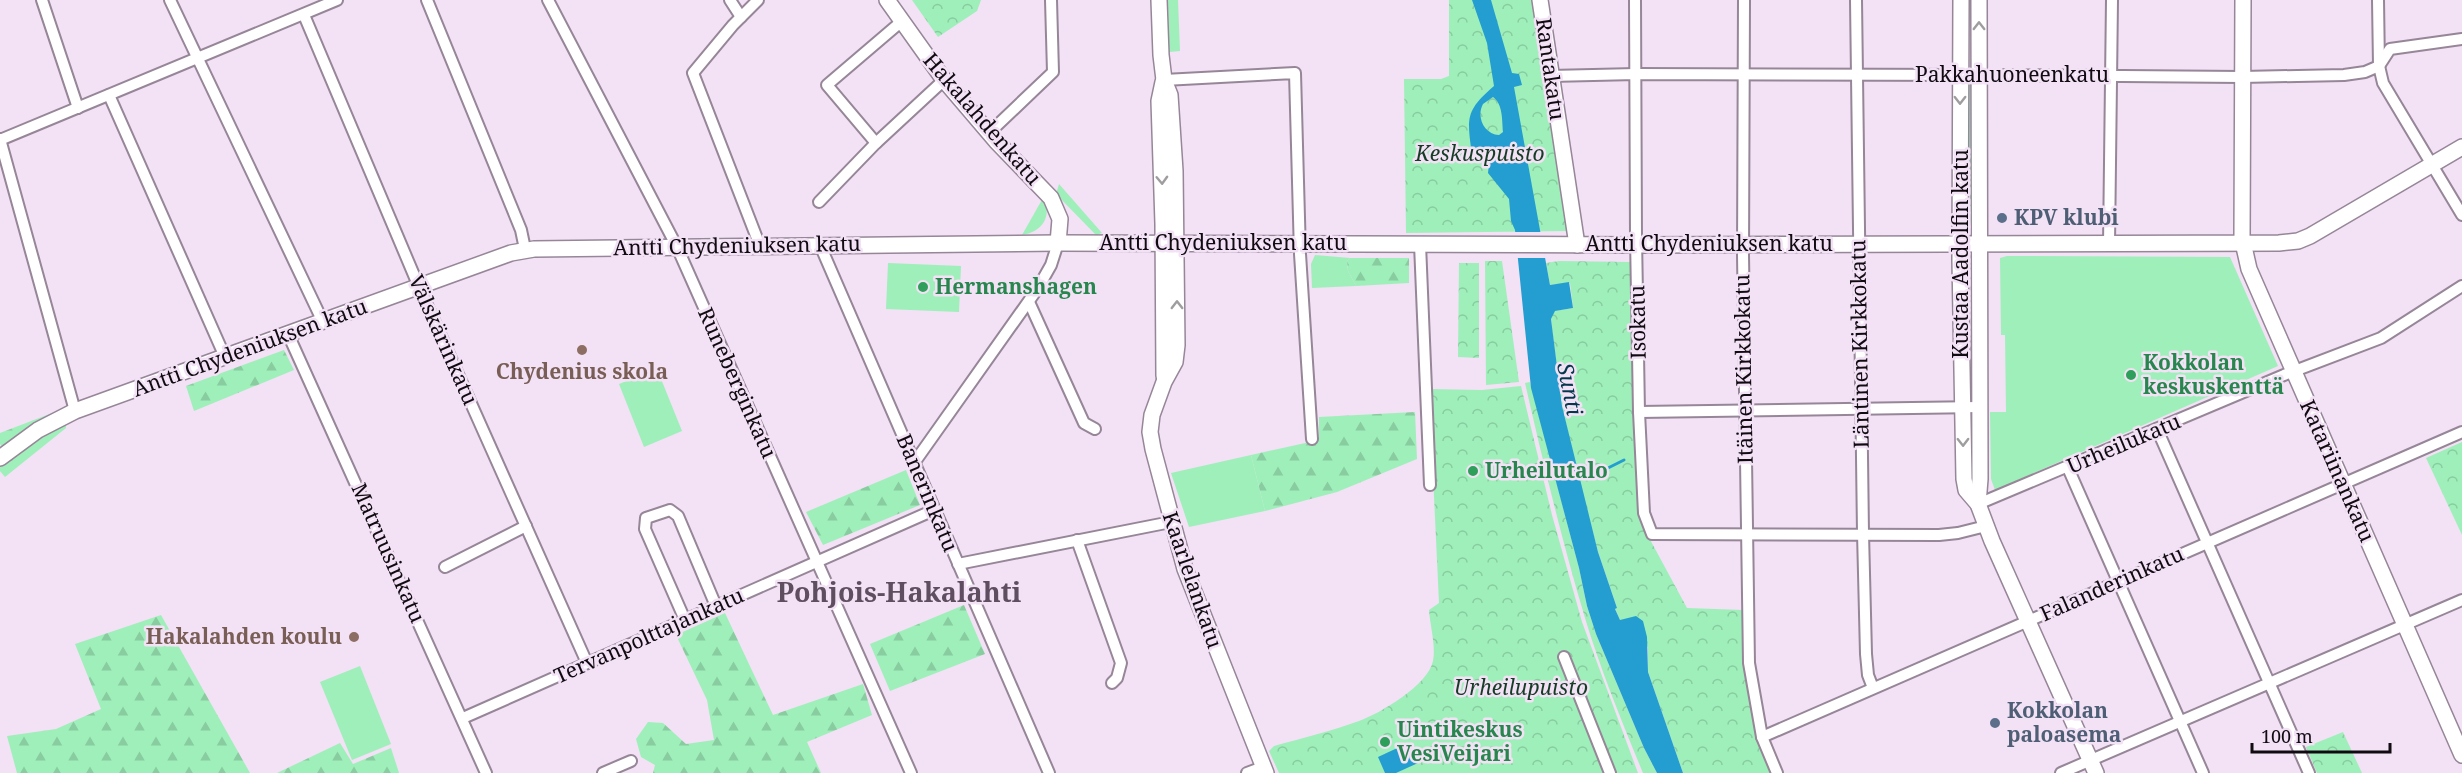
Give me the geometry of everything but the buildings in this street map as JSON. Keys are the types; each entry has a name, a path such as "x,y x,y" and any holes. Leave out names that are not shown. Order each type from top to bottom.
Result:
{"main road":[{"name":"Hakalahdenkatu","path":"887,0 944,80 989,133 1055,204 1060,219 1058,243"},
{"name":"Kaarlelankatu","path":"1159,0 1164,80 1170,95 1170,243 1177,355 1152,415 1150,432 1171,522 1192,588 1264,770"},
{"name":"Rantakatu","path":"1540,0 1577,245"},
{"name":"Kustaa Aadolfin katu","path":"1960,0 1960,243 1964,479 1966,490 1978,504 2093,767"},
{"name":"Kustaa Aadolfin katu","path":"1978,504 1980,479 1979,0"},
{"name":"Katariinankatu","path":"2243,0 2243,244 2249,269 2462,754"},
{"name":"Antti Chydeniuksen katu","path":"0,458 38,430 75,411 525,249 1058,243 1636,245 2288,243 2310,236 2462,147"}],"street":[{"path":"42,0 78,108"},
{"path":"170,0 323,322"},
{"path":"75,411 0,140 337,0"},
{"path":"427,0 521,230 525,249"},
{"name":"Runeberginkatu","path":"548,0 677,247 911,773"},
{"path":"730,0 741,17"},
{"path":"758,0 693,73 760,246"},
{"path":"989,133 1053,72 1051,0"},
{"name":"Isokatu","path":"1635,0 1636,245 1639,412 1644,513 1652,534 1747,533"},
{"name":"Itäinen Kirkkokatu","path":"1744,0 1744,411 1749,663 1762,737 1777,773"},
{"name":"Läntinen Kirkkokatu","path":"1856,0 1863,533 1866,654 1868,675 1873,688"},
{"path":"2109,244 2112,0"},
{"path":"2378,0 2379,66 2383,84 2462,215"},
{"name":"Välskärinkatu","path":"304,15 419,287 587,663"},
{"path":"876,143 827,85 902,21"},
{"name":"Pakkahuoneenkatu","path":"1550,76 1636,74 2242,77 2344,75 2365,72 2379,66 2390,49 2462,39"},
{"path":"1164,80 1295,73 1299,243 1312,439"},
{"path":"819,202 876,143 944,80"},
{"path":"109,95 225,357"},
{"path":"914,463 1029,302 1051,265 1058,243"},
{"path":"1420,244 1430,485"},
{"name":"Banerinkatu","path":"820,245 1049,773"},
{"name":"Urheilukatu","path":"1978,504 2381,338 2462,285"},
{"path":"1029,302 1084,423 1095,429"},
{"name":"Matruusinkatu","path":"288,334 486,773"},
{"path":"1639,412 1980,407"},
{"path":"2157,429 2309,773"},
{"name":"Falanderinkatu","path":"1762,737 2462,432"},
{"path":"2068,468 2203,773"},
{"path":"684,620 645,529 646,518 657,513 670,510 678,516 716,606"},
{"name":"Tervanpolttajankatu","path":"463,718 934,510"},
{"path":"958,564 1171,522"},
{"path":"445,567 526,526"},
{"path":"1747,533 1939,535 1986,526"},
{"path":"1077,540 1120,663 1118,678 1112,683"},
{"path":"2061,773 2093,767 2180,723 2462,600"},
{"path":"1564,657 1610,773"},
{"path":"603,773 631,761"},
{"path":"1247,773 1264,770"}],"green space":[{"path":"912,0 981,0 977,11 938,37"},
{"path":"1168,0 1178,0 1180,51 1169,52"},
{"name":"Keskuspuisto","path":"1449,0 1535,0 1570,231 1406,233 1404,79 1441,79 1449,76"},
{"path":"1966,84 1974,84 1974,224 1970,223 1970,197 1965,169"},
{"path":"1059,184 1102,233 1096,235 1056,194"},
{"path":"1043,198 1047,211 1044,222 1035,230 1022,235"},
{"path":"1315,255 1350,258 1347,261 1348,271 1356,286 1312,288 1311,264"},
{"name":"Kokkolan keskuskenttä","path":"2007,256 2230,257 2278,366 1995,490 1991,479 1990,412 2006,412 2005,335 2001,335 2000,258"},
{"path":"1350,258 1409,258 1409,283 1356,286 1348,271 1347,261"},
{"path":"1485,261 1502,261 1519,382 1486,385"},
{"path":"1559,261 1631,262 1647,534 1687,608 1743,610 1747,677 1758,744 1769,747 1780,773 1683,773 1648,672 1648,647 1620,620 1615,609 1617,608 1598,552 1579,480 1562,406 1552,329 1551,318 1554,311 1573,308 1570,283 1550,285 1546,263"},
{"name":"Hermanshagen","path":"888,263 961,266 959,312 886,309"},
{"path":"1459,263 1479,263 1479,358 1458,357"},
{"path":"284,350 294,370 194,411 186,386"},
{"path":"657,369 682,431 644,447 619,384"},
{"path":"1530,382 1596,634 1644,748 1657,773 1643,773 1591,638 1553,501 1525,383"},
{"name":"Urheilupuisto","path":"1521,386 1552,515 1582,622 1638,773 1279,773 1269,751 1274,746 1349,725 1379,712 1413,688 1429,670 1433,661 1429,610 1439,603 1429,389 1482,390"},
{"path":"60,410 3,448 0,444 0,433"},
{"path":"1415,412 1417,459 1337,492 1265,511 1251,455 1319,440 1319,417"},
{"path":"66,424 66,428 5,477 0,471 0,466 44,435"},
{"path":"2462,442 2462,535 2426,458"},
{"path":"1251,455 1265,511 1189,527 1171,473"},
{"path":"906,470 920,505 823,545 806,512"},
{"path":"964,605 985,654 890,691 870,644"},
{"path":"725,613 773,715 863,684 872,715 807,742 821,773 653,773 655,765 641,757 636,739 648,722 663,723 686,744 714,740 707,700 676,635"},
{"path":"161,615 250,773 17,773 7,736 56,729 101,709 75,644"},
{"path":"360,666 391,744 352,760 320,682"},
{"path":"2343,732 2362,773 2317,773 2306,747"},
{"path":"340,743 353,764 391,748 399,773 277,773"}],"water":[{"path":"1472,0 1491,0 1512,73 1519,74 1522,85 1514,87 1550,285 1569,282 1573,308 1555,311 1551,319 1562,406 1598,552 1617,608 1615,609 1620,620 1636,616 1643,621 1647,637 1648,672 1683,773 1657,773 1644,748 1596,634 1587,606 1531,388 1515,230 1511,221 1509,199 1488,173 1489,163 1472,155 1469,132 1470,116 1478,102 1494,86 1487,43","holes":["1493,97 1500,108 1503,132 1499,135 1489,132 1480,114 1483,104"]},
{"path":"1408,743 1418,763 1396,773 1385,773 1378,757"}],"pier":[{"path":"1512,232 1543,232 1548,258 1514,258"}],"waterway":[{"path":"1576,478 1600,472 1624,460"}],"place":[{"name":"KPV klubi","path":"2002,218"},
{"name":"Hermanshagen","path":"923,287"},
{"name":"Chydenius skola","path":"582,350"},
{"name":"Kokkolan keskuskenttä","path":"2131,375"},
{"name":"Urheilutalo","path":"1473,471"},
{"name":"Hakalahden koulu","path":"354,637"},
{"name":"Kokkolan paloasema","path":"1995,723"},
{"name":"Uintikeskus VesiVeijari","path":"1385,742"}],"district":[{"name":"Pohjois-Hakalahti","path":"899,593"}],"water label":[{"name":"Sunti","path":"1570,389"}]}
